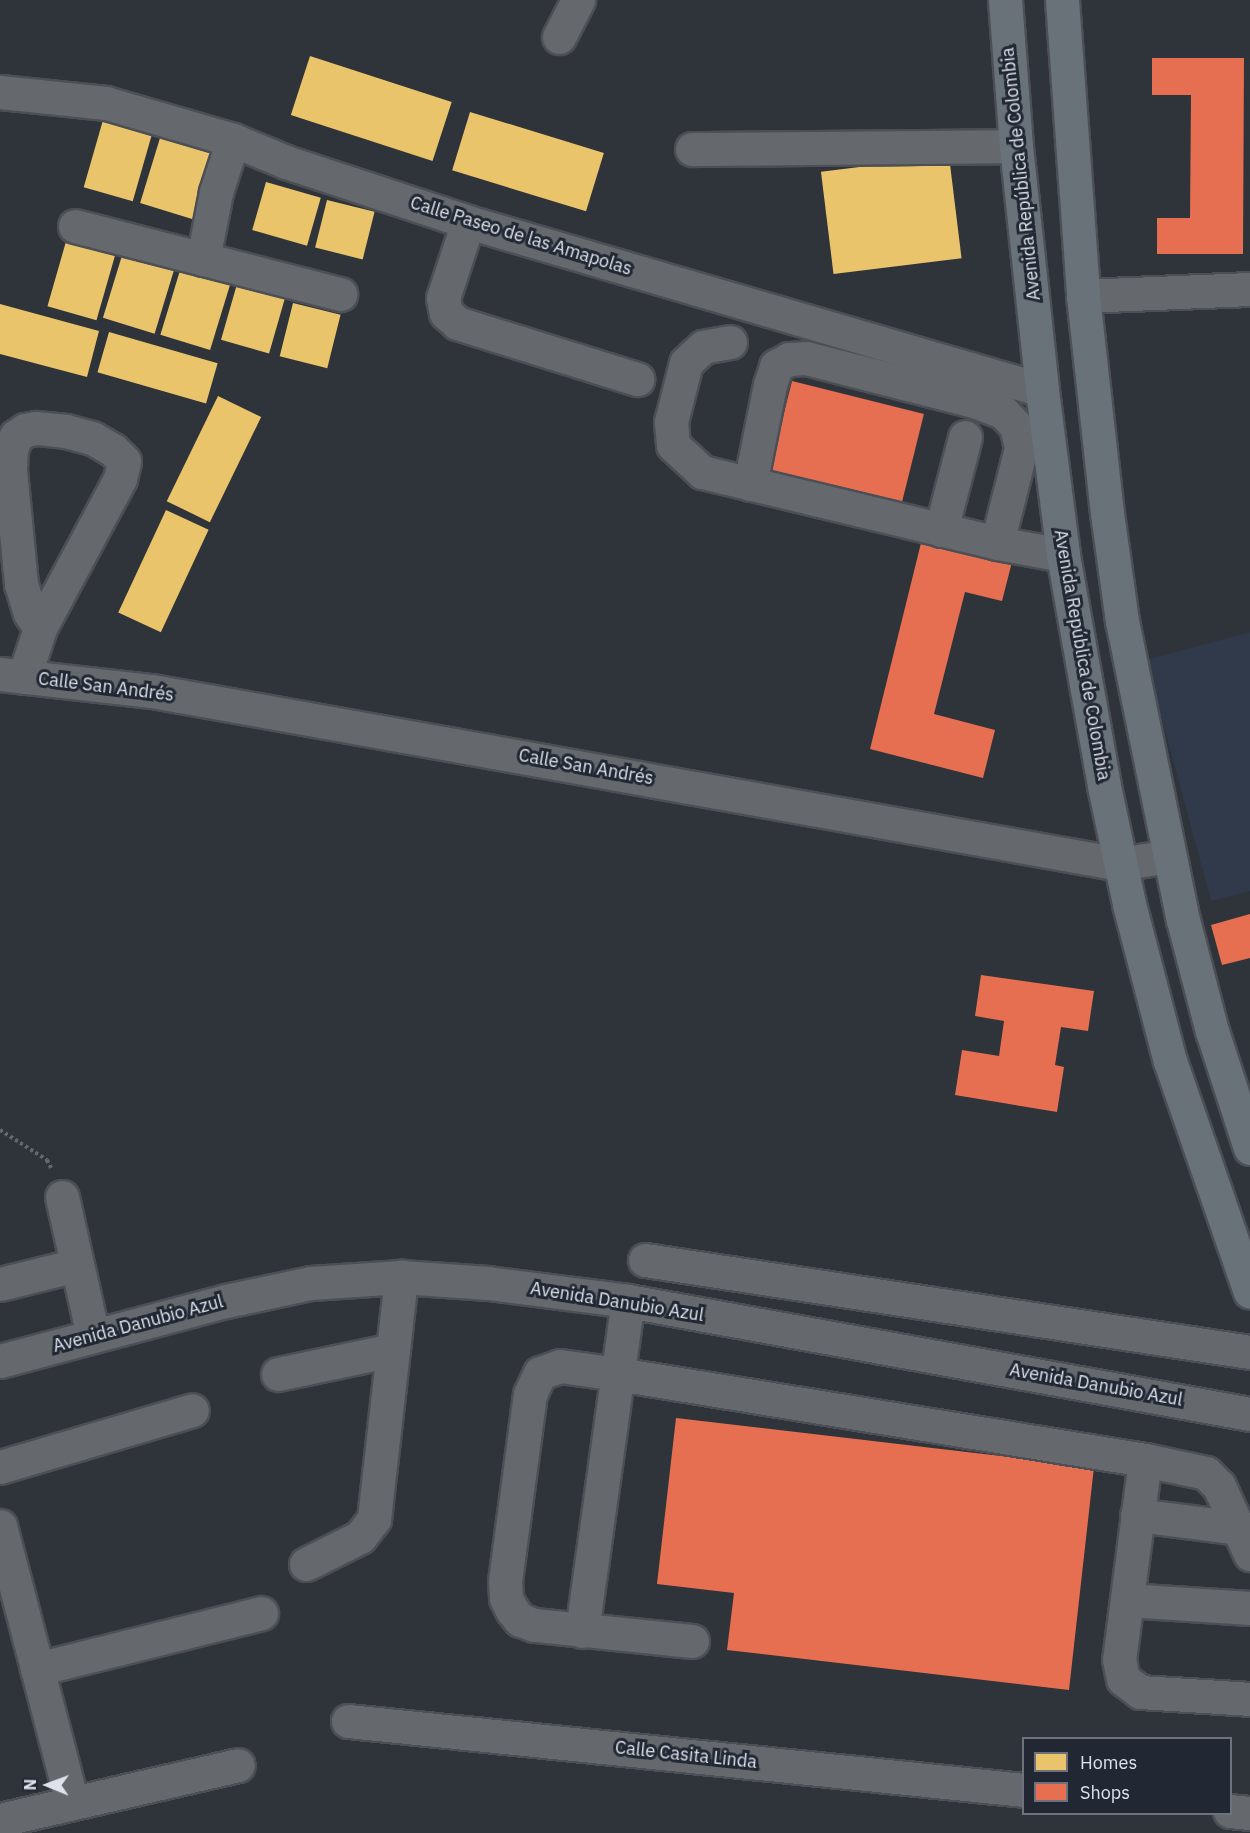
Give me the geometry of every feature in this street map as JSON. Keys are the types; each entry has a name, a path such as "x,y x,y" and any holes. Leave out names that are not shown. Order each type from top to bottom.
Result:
{"main road":[{"name":"Avenida República de Colombia","path":"1005,0 1016,146 1042,390 1063,555 1120,864 1170,1061 1250,1292"},
{"path":"1062,0 1083,296 1107,513 1122,621 1169,856 1212,1031 1250,1148"}],"street":[{"path":"559,37 578,0"},
{"name":"Calle Paseo de las Amapolas","path":"0,92 106,103 232,140 286,162 468,222 1042,390"},
{"path":"203,259 216,192 232,140"},
{"path":"692,149 1016,146"},
{"path":"468,222 443,298 446,313 456,323 637,379"},
{"path":"75,226 340,294"},
{"path":"1083,296 1250,289"},
{"path":"730,342 704,347 686,363 671,422 673,445 702,472 997,543 1063,555"},
{"path":"750,484 776,366 789,359 806,358 974,402 1003,412 1016,426 1021,448 997,543"},
{"path":"12,675 40,628 120,479 124,461 113,450 92,438 66,431 36,428 25,430 16,436 11,450 10,470 21,584 30,613 40,628"},
{"path":"941,530 965,437"},
{"name":"Calle San Andrés","path":"12,675 164,693 1120,864 1169,856"},
{"path":"62,1197 93,1336"},
{"path":"645,1260 1250,1352"},
{"path":"0,1284 77,1265"},
{"path":"306,1564 360,1537 374,1519 401,1277"},
{"name":"Avenida Danubio Azul","path":"0,1361 226,1301 311,1283 401,1277 488,1283 628,1301 1245,1409"},
{"path":"582,1631 628,1301"},
{"path":"278,1374 393,1350"},
{"path":"692,1641 534,1626 520,1620 512,1610 506,1598 505,1581 530,1394 540,1373 560,1366 618,1374 1145,1460 1206,1473 1219,1486 1244,1541"},
{"path":"0,1467 192,1410"},
{"path":"1145,1460 1119,1659 1124,1679 1140,1692 1250,1699"},
{"path":"1137,1515 1244,1541"},
{"path":"0,1526 72,1803"},
{"path":"1127,1600 1250,1608"},
{"path":"37,1669 261,1613"},
{"name":"Calle Casita Linda","path":"348,1721 1022,1790"},
{"path":"0,1820 238,1765"},
{"path":"1232,1811 1250,1813"}],"path":[{"path":"0,1130 48,1160 62,1197"}],"shaded area":[{"path":"1250,632 1250,891 1211,901 1146,660"}],"building: Homes":[{"path":"310,56 452,102 433,161 291,115"},
{"path":"470,112 604,153 586,211 452,170"},
{"path":"103,120 152,134 133,201 84,187"},
{"path":"160,138 214,154 194,219 140,203"},
{"path":"949,156 962,258 834,274 821,172"},
{"path":"266,182 321,198 307,246 252,230"},
{"path":"327,200 375,212 363,259 315,248"},
{"path":"67,238 116,252 96,320 47,306"},
{"path":"124,249 176,265 155,334 103,318"},
{"path":"182,264 232,279 210,350 160,335"},
{"path":"237,284 285,298 269,354 221,340"},
{"path":"293,303 341,315 327,368 280,356"},
{"path":"0,304 99,331 87,377 0,354"},
{"path":"109,332 218,363 206,404 97,372"},
{"path":"218,396 261,417 210,522 167,501"},
{"path":"166,510 209,530 161,632 118,612"}],"building: Shops":[{"path":"1152,58 1244,58 1243,254 1157,254 1157,218 1190,218 1191,95 1152,95"},
{"path":"792,381 924,414 900,508 769,475"},
{"path":"923,535 1013,558 1002,601 965,592 934,714 995,730 983,778 870,749"},
{"path":"1250,914 1250,958 1222,965 1211,925"},
{"path":"981,975 1094,991 1088,1031 1061,1027 1055,1065 1064,1067 1057,1112 955,1095 962,1050 999,1056 1004,1021 975,1016"},
{"path":"676,1418 1094,1467 1069,1690 727,1650 734,1593 657,1584"}]}
